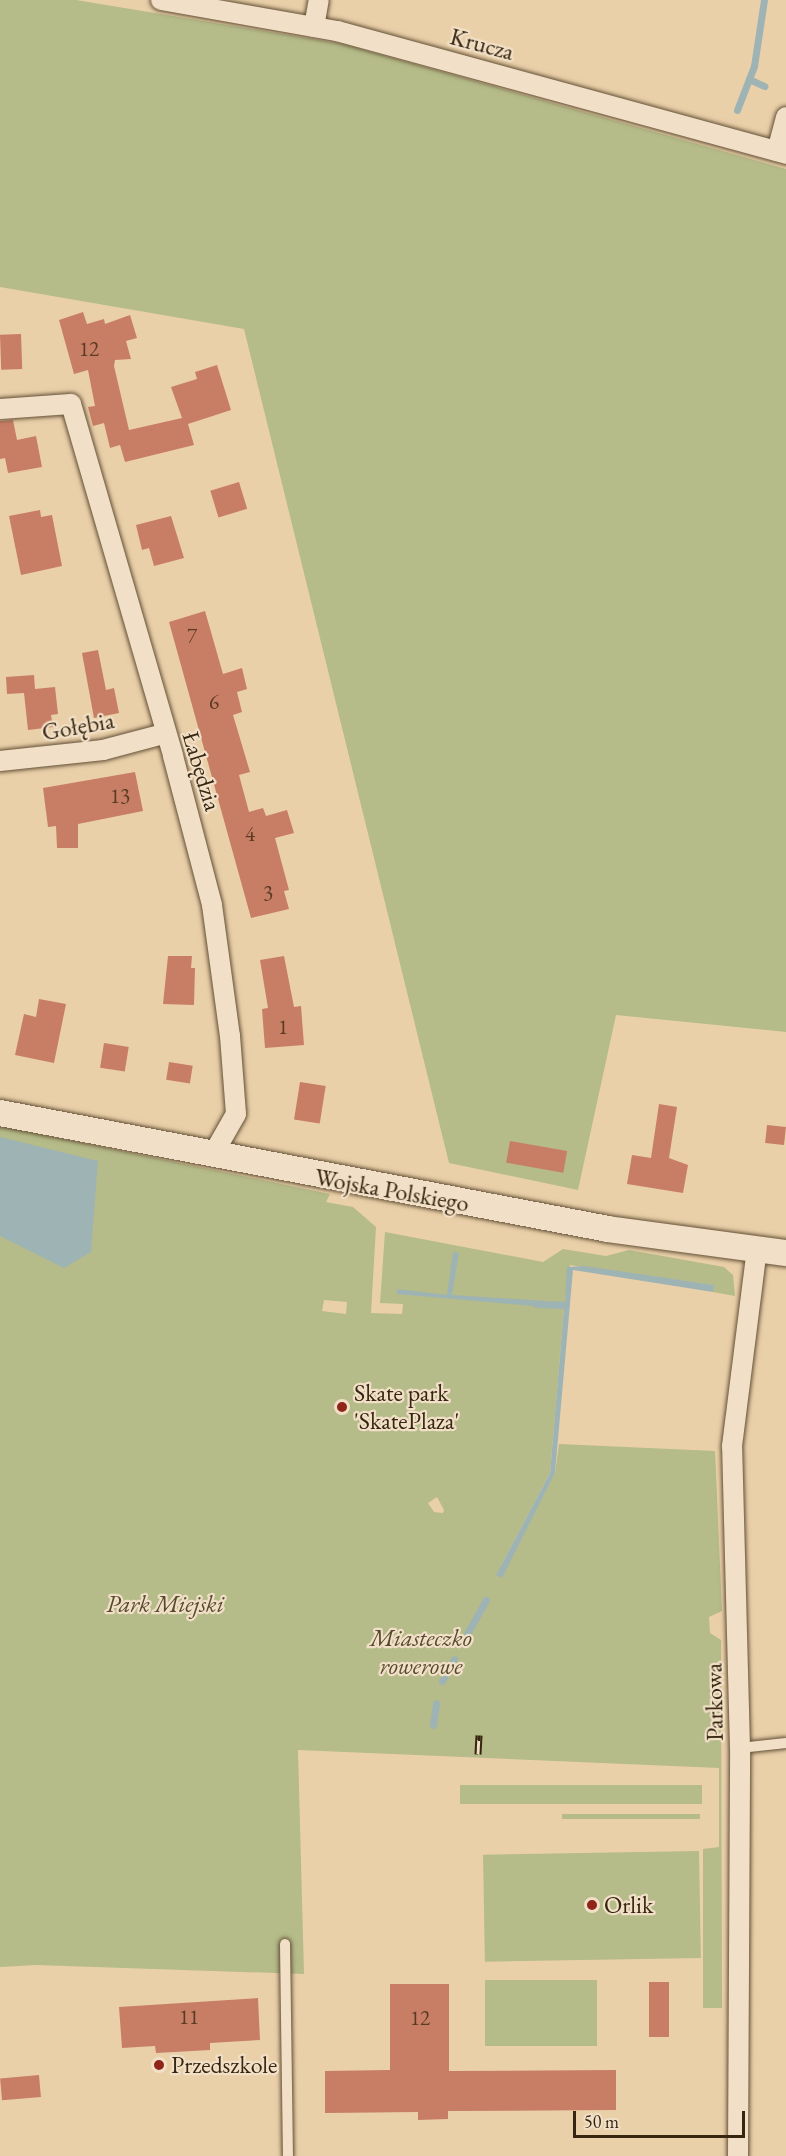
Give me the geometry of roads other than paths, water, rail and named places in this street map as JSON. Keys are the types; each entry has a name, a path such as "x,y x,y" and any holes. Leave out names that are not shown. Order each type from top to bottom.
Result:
{"street":[{"name":"Krucza","path":"161,0 314,27 781,152"},
{"path":"314,27 319,0"},
{"path":"781,152 786,117"},
{"name":"Łabędzia","path":"0,408 70,404 164,734 212,905 230,1036 236,1114 212,1156"},
{"name":"Gołębia","path":"0,762 103,750 164,734"},
{"name":"Wojska Polskiego","path":"0,1113 212,1156 608,1230 786,1253"},
{"name":"Parkowa","path":"738,2156 740,1748 732,1446 757,1249"}],"lane":[{"path":"740,1748 786,1743"},
{"path":"285,1944 288,2156"}],"waterway":[{"path":"737,110 754,66 764,0"},
{"path":"749,79 764,86"},
{"path":"536,1304 561,1305"},
{"path":"463,1641 486,1600"},
{"path":"442,1681 454,1659"},
{"path":"433,1725 436,1703"}],"railway":[{"path":"478,1754 479,1735"}],"place":[{"name":"Skate park 'SkatePlaza'","path":"342,1407"},
{"name":"Orlik","path":"592,1905"},
{"name":"Przedszkole","path":"159,2065"}],"park label":[{"name":"Park Miejski","path":"165,1604"},
{"name":"Miasteczko rowerowe","path":"421,1652"}]}
